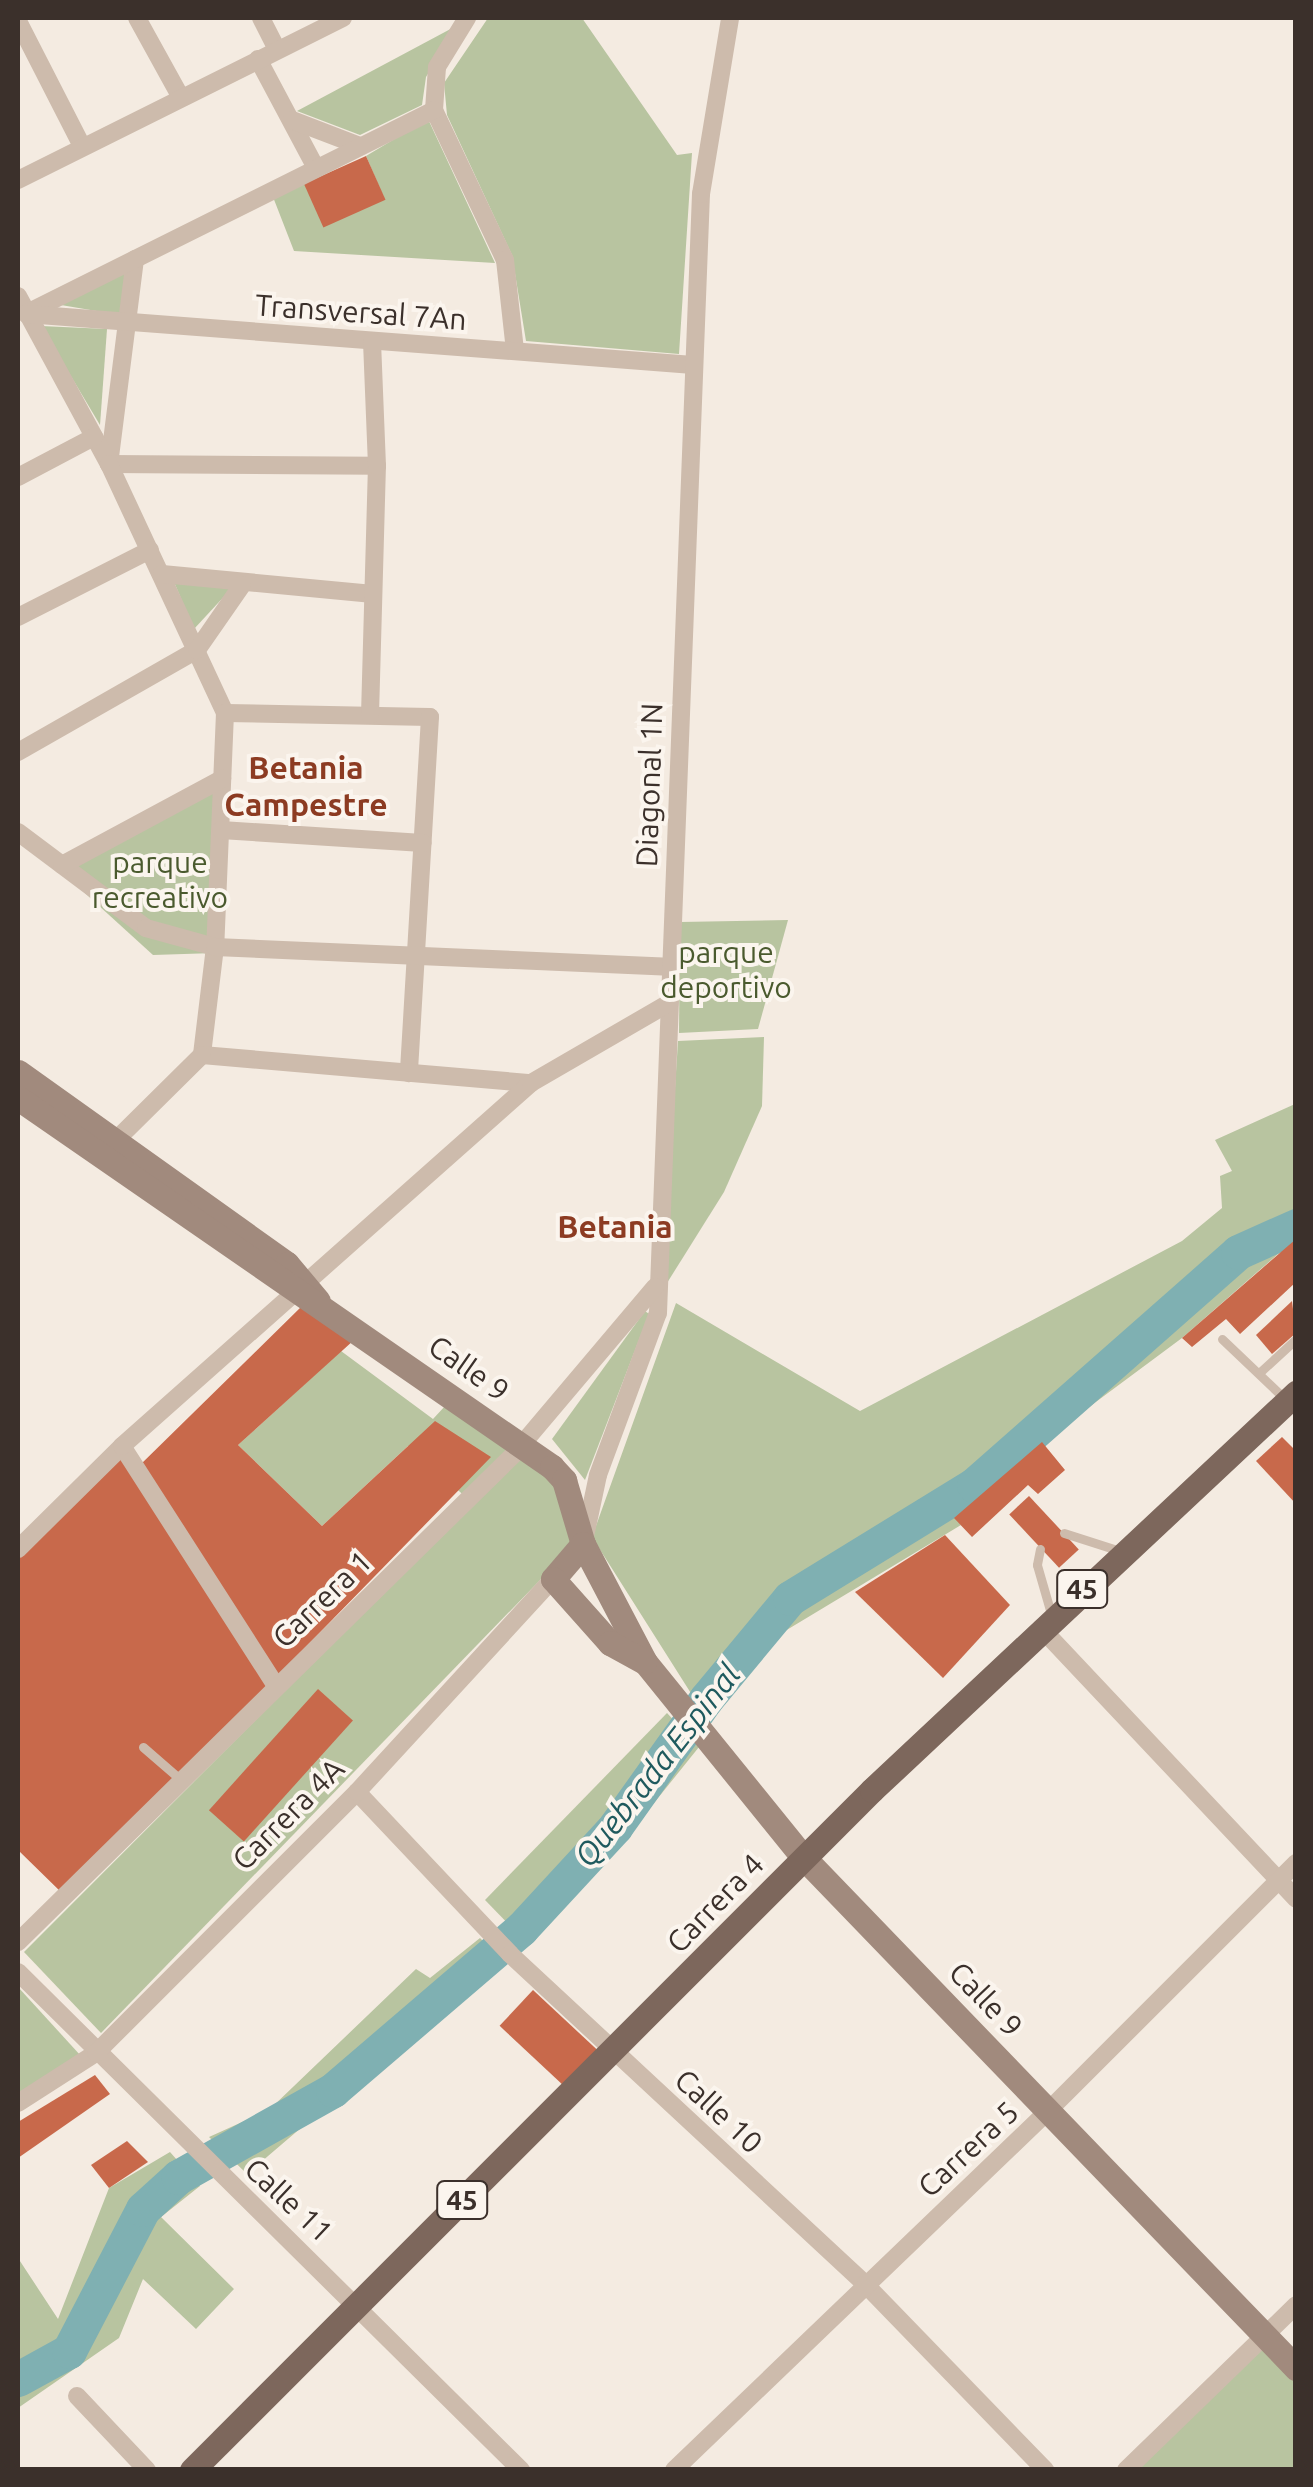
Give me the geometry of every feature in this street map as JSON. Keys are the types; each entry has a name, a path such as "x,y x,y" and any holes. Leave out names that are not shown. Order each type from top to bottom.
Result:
{"main road":[{"name":"Carrera 4","path":"192,2470 356,2302 1046,1622 1293,1402"}],"street":[{"path":"138,18 180,96"},
{"path":"260,18 278,50"},
{"path":"18,180 343,18"},
{"path":"467,18 437,67 434,110 504,260 515,350"},
{"name":"Diagonal 1N","path":"584,1544 598,1475 658,1313 655,1288 701,194 730,18"},
{"path":"18,21 82,146"},
{"path":"258,59 316,168"},
{"path":"108,1148 202,1055 216,947 226,714 109,464 20,309 135,259 434,110"},
{"path":"292,120 360,146"},
{"path":"109,464 135,259"},
{"name":"Transversal 7An","path":"20,309 125,323 693,365"},
{"path":"370,716 376,466 372,341"},
{"path":"18,477 94,437"},
{"path":"109,464 376,466"},
{"path":"18,617 150,550"},
{"path":"162,574 242,586 374,594"},
{"path":"18,752 196,650 242,586"},
{"path":"226,714 430,716 413,958 410,1073"},
{"path":"62,865 222,778"},
{"path":"221,830 422,843"},
{"path":"18,832 146,928 216,947 669,967"},
{"path":"18,1549 122,1446 307,1293 531,1084 669,1002"},
{"path":"202,1055 531,1084"},
{"name":"Calle 9","path":"18,1072 108,1148 521,1444 564,1480 584,1544 645,1662 804,1858 1296,2368"},
{"name":"Calle 9","path":"18,1098 108,1148"},
{"name":"Carrera 1","path":"18,1942 274,1682 521,1444 655,1288"},
{"path":"122,1446 274,1682"},
{"name":"Carrera 4A","path":"18,2104 96,2054 357,1792 584,1544"},
{"name":"Calle 9","path":"554,1579 610,1642 645,1662"},
{"path":"1046,1622 1296,1899"},
{"name":"Calle 10","path":"357,1792 510,1954 866,2284 1045,2470"},
{"name":"Carrera 5","path":"674,2470 1048,2111 1296,1863"},
{"name":"Calle 11","path":"18,1972 96,2054 356,2302 521,2470"},
{"path":"1126,2470 1296,2304"},
{"path":"77,2396 148,2470"}],"lane":[{"path":"1222,1338 1293,1402"},
{"path":"1258,1372 1296,1339"},
{"path":"1064,1533 1122,1552"},
{"path":"1040,1549 1037,1565 1046,1622"},
{"path":"144,1747 180,1779"}],"green space":[{"path":"488,18 582,18 677,155 692,153 679,354 526,341 512,255 447,115 444,83"},
{"path":"458,25 426,77 422,105 360,135 297,111"},
{"path":"428,119 495,263 294,251 273,197 304,183 385,200 366,156"},
{"path":"128,267 120,315 55,304"},
{"path":"41,326 107,329 100,425"},
{"path":"174,582 231,589 194,629"},
{"name":"parque recreativo","path":"222,779 215,953 153,955 64,874"},
{"name":"parque deportivo","path":"788,920 758,1029 679,1033 680,922"},
{"path":"764,1037 762,1106 724,1192 662,1291 678,1041"},
{"path":"1295,1104 1295,1239 1182,1338 1042,1442 955,1517 961,1525 785,1631 706,1717 592,1537 676,1303 860,1411 1182,1241 1222,1208 1220,1176 1232,1171 1215,1140"},
{"path":"645,1311 649,1314 585,1480 552,1439"},
{"path":"341,1351 433,1419 446,1405 513,1455 468,1499 408,1446 322,1526 238,1445"},
{"path":"523,1452 558,1485 577,1542 101,2033 24,1952"},
{"path":"667,1713 699,1747 633,1829 521,1937 485,1900"},
{"path":"480,1938 500,1958 247,2174 209,2137 269,2110 416,1969 430,1978"},
{"path":"18,1987 81,2056 18,2093"},
{"path":"170,2152 200,2186 161,2217 234,2289 196,2329 143,2279 119,2338 18,2408 18,2258 58,2319 109,2188"},
{"path":"1263,2334 1295,2368 1295,2469 1126,2470"}],"building":[{"path":"366,156 386,200 323,228 304,184"},
{"path":"1296,1239 1296,1282 1240,1334 1226,1319 1192,1347 1182,1338"},
{"path":"1292,1301 1296,1333 1272,1354 1256,1335"},
{"path":"301,1307 354,1340 238,1445 322,1526 435,1421 491,1457 64,1895 18,1850 18,1549 122,1446 139,1466"},
{"path":"1282,1437 1296,1451 1296,1504 1256,1461"},
{"path":"1042,1442 1065,1470 1038,1494 1028,1485 972,1537 954,1518"},
{"path":"1029,1496 1079,1549 1059,1568 1009,1514"},
{"path":"945,1535 1010,1605 943,1678 855,1592"},
{"path":"318,1689 353,1720 244,1842 209,1810"},
{"path":"533,1990 600,2052 566,2088 500,2026"},
{"path":"95,2075 110,2094 18,2158 18,2122"},
{"path":"127,2141 148,2162 109,2188 91,2165"}],"waterway":[{"name":"Quebrada Espinal","path":"18,2379 69,2351 143,2209 178,2177 333,2090 521,1929 615,1827 706,1699 790,1598 974,1485 1238,1252 1296,1226"}],"district":[{"name":"Betania Campestre","path":"306,786"},
{"name":"Betania","path":"615,1226"}]}
